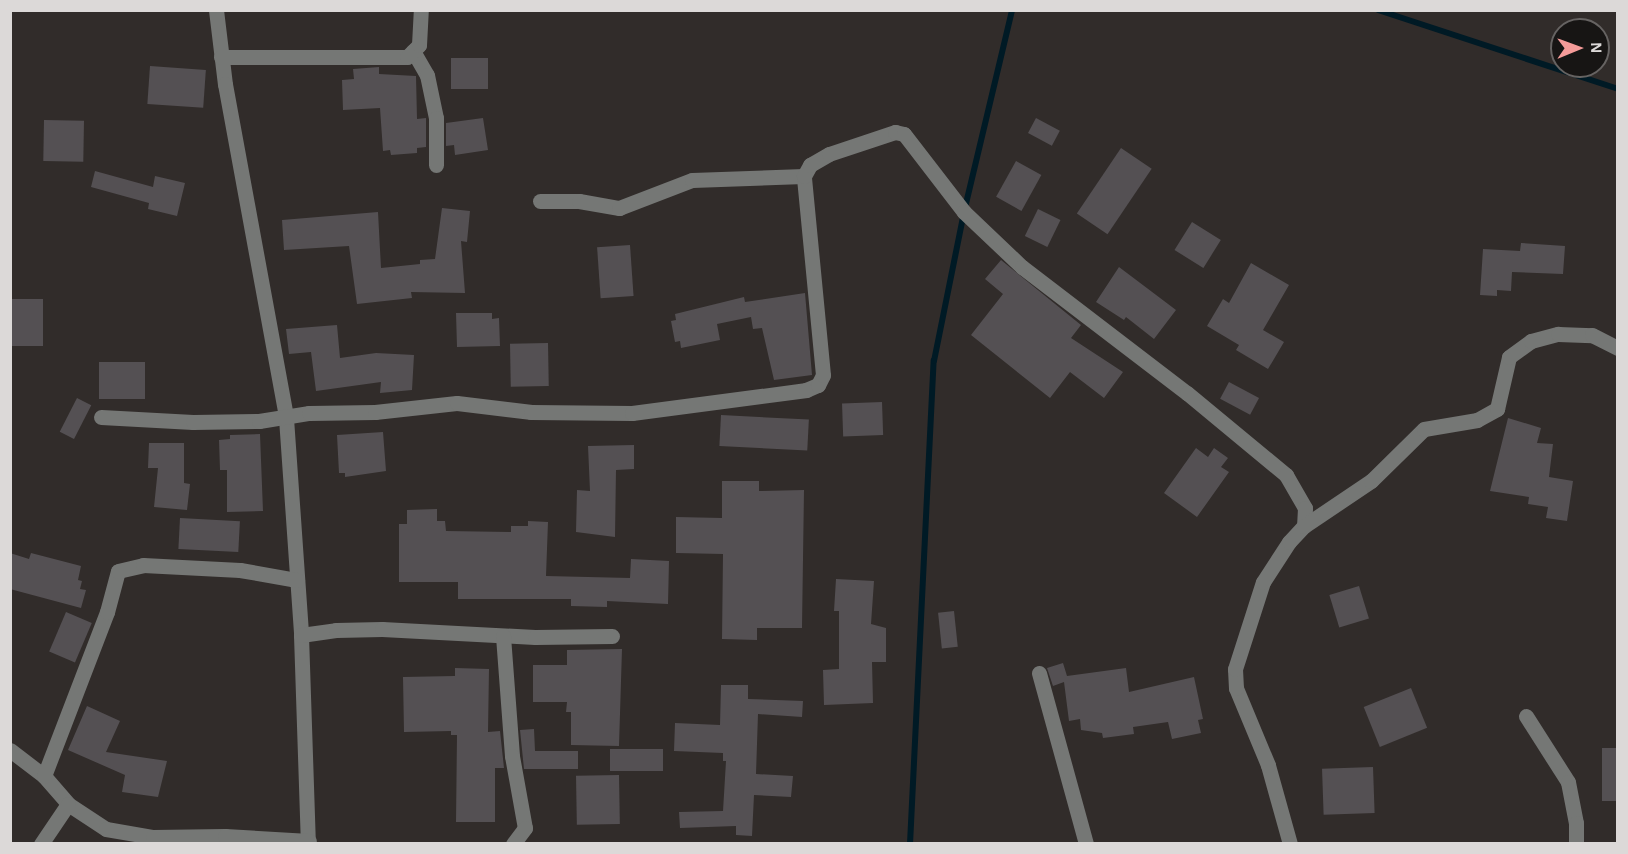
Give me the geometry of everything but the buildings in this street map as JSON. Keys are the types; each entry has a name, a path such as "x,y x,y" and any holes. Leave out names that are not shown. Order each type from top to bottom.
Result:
{"street":[{"path":"10,750 44,776 68,804 106,829 128,835 308,842 301,635 286,418 221,57 216,10"},
{"path":"221,57 408,57 419,45 421,10"},
{"path":"413,51 427,75 436,118 436,165"},
{"path":"101,417 193,422 286,418 333,410 375,412 457,403 531,412 632,413 711,405 818,385 823,375 804,176 810,165 829,154 867,139 895,132 904,134 964,212 1022,267 1187,393 1286,475 1305,508 1304,526"},
{"path":"540,201 579,201 619,208 692,180 804,176"},
{"path":"1290,843 1268,765 1236,688 1235,669 1263,582 1304,526 1371,481 1424,429 1477,420 1497,409 1509,357 1531,341 1558,334 1592,335 1617,348"},
{"path":"44,776 107,612 118,571 143,565 240,570 297,580"},
{"path":"301,635 336,630 382,629 503,636 612,636"},
{"path":"503,636 516,794 525,828 513,843"},
{"path":"1039,673 1086,843"},
{"path":"1526,716 1568,782 1576,823 1576,843"},
{"path":"41,843 68,804"}],"waterway":[{"path":"910,844 934,361 964,212 1012,10"},
{"path":"1378,10 1618,89"}]}
